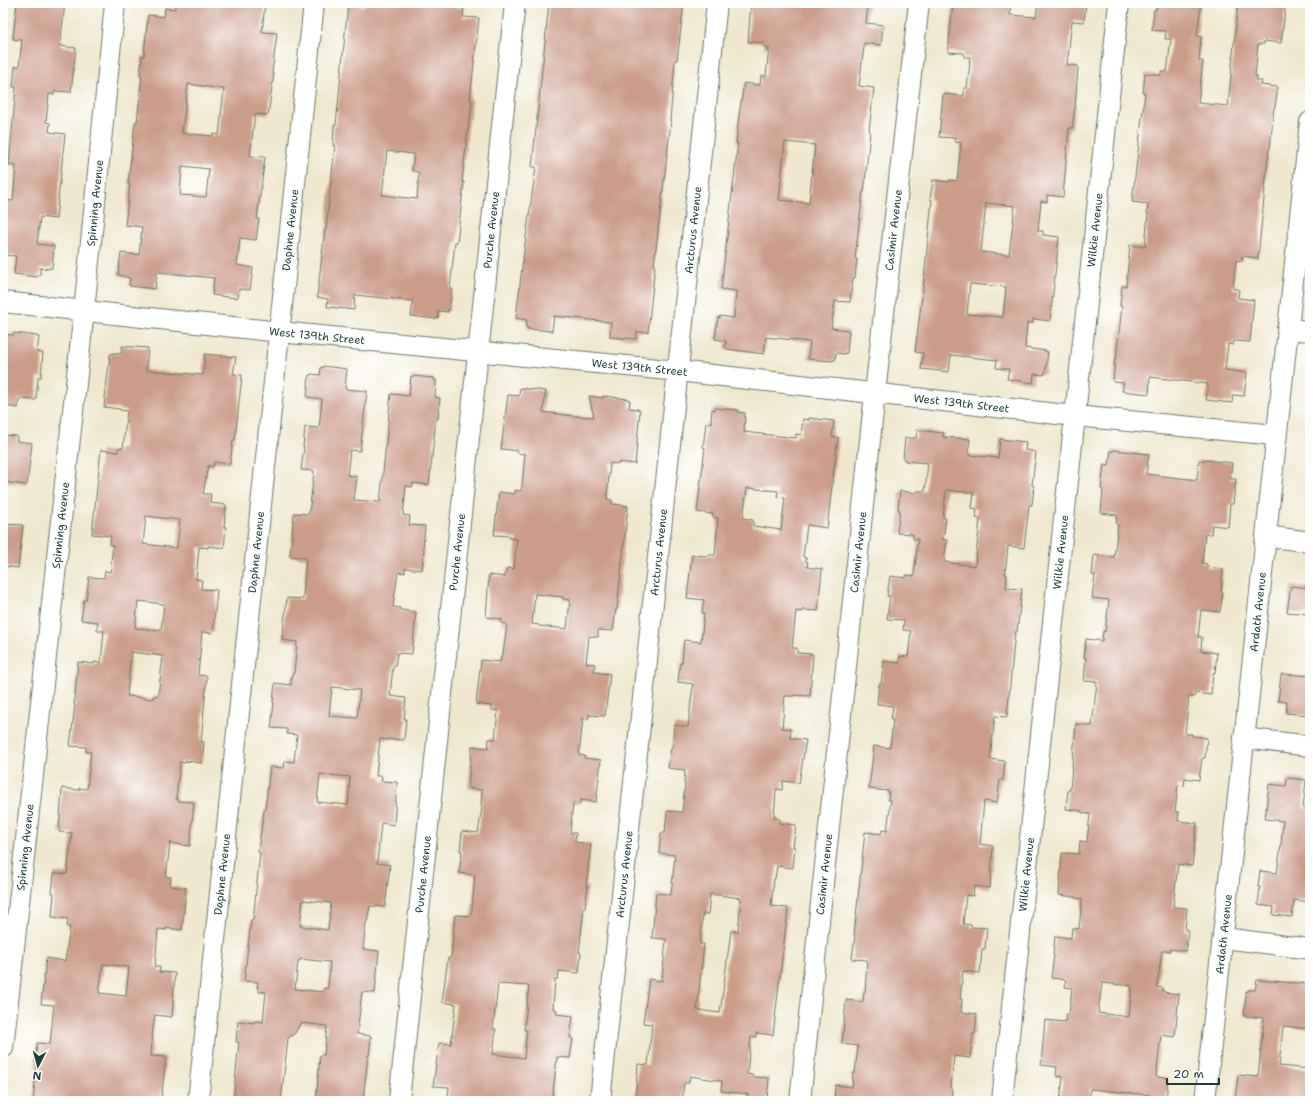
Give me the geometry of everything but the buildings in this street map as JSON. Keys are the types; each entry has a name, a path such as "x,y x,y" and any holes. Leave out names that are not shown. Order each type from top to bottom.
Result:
{"street":[{"name":"Spinning Avenue","path":"3,1048 84,311 115,3"},
{"name":"Daphne Avenue","path":"198,1101 314,3"},
{"name":"Purche Avenue","path":"399,1101 515,3"},
{"name":"Arcturus Avenue","path":"600,1101 717,3"},
{"name":"Casimir Avenue","path":"800,1101 875,393 919,3"},
{"name":"Wilkie Avenue","path":"1002,1101 1119,3"},
{"name":"Ardath Avenue","path":"1205,1101 1224,938 1287,329 1310,130"},
{"name":"West 139th Street","path":"3,302 280,332 678,371 1075,416 1276,435"},
{"path":"1287,329 1310,331"},
{"path":"1266,536 1310,542"},
{"path":"1244,738 1310,746"},
{"path":"1224,938 1310,949"}]}
